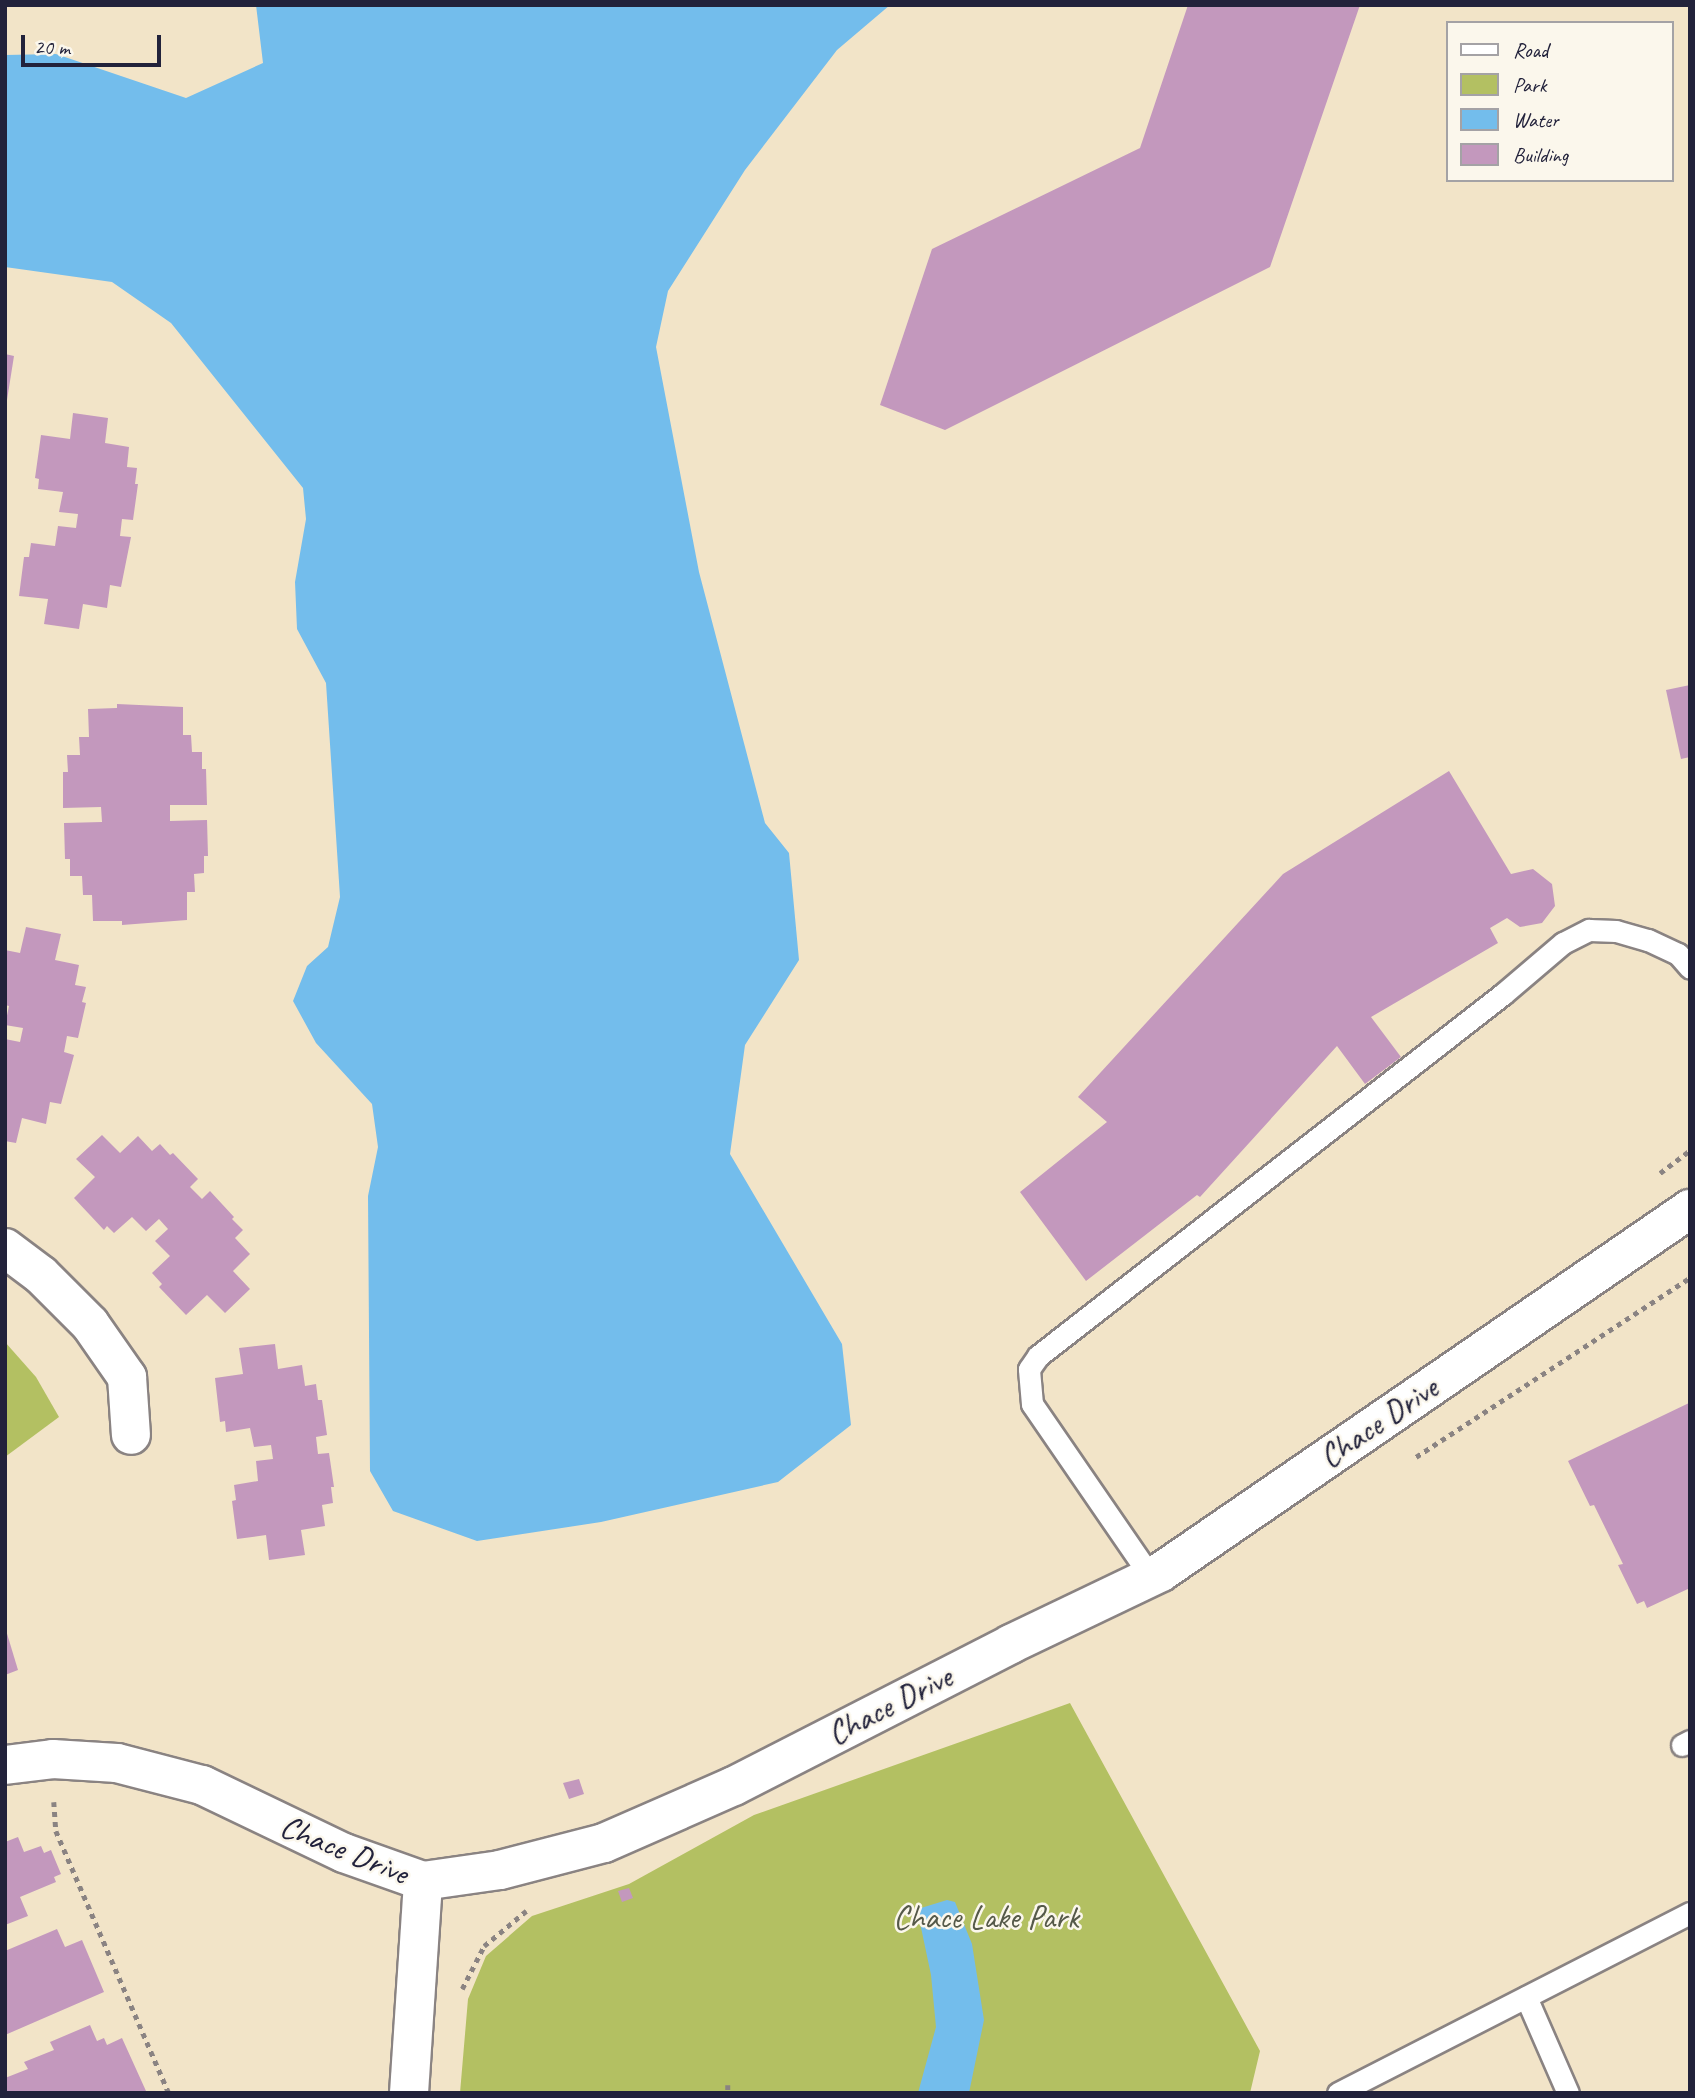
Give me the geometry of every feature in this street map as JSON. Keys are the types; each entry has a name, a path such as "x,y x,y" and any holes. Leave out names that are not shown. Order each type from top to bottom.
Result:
{"street":[{"name":"Chace Drive","path":"5,1765 53,1759 117,1763 202,1785 344,1853 423,1881 500,1871 604,1843 734,1786 1011,1644 1151,1577 1690,1209"},
{"path":"5,1248 41,1275 90,1324 127,1377 131,1435"},
{"path":"409,2093 423,1881"}],"lane":[{"path":"1151,1577 1032,1404 1030,1369 1038,1356 1503,994 1563,943 1589,930 1616,931 1648,940 1678,954 1690,968"},
{"path":"1338,2093 1690,1913"},
{"path":"1526,1997 1568,2093"}],"path":[{"path":"1416,1457 1690,1278"},
{"path":"53,1759 56,1831 169,2093"},
{"path":"456,2000 484,1946 522,1912 533,1909"},
{"path":"728,2085 728,2093"}],"green space":[{"path":"5,1342 36,1377 59,1417 5,1457"},
{"name":"Chace Lake Park","path":"1070,1703 1260,2051 1250,2093 460,2093 468,1999 486,1956 532,1916 629,1884 754,1815"}],"water":[{"path":"256,5 890,5 837,50 745,170 668,291 656,347 699,572 765,823 789,853 799,960 745,1045 730,1154 842,1344 851,1425 778,1482 601,1522 477,1541 393,1511 370,1471 368,1196 378,1147 372,1104 316,1043 293,1001 307,966 328,947 340,897 326,683 297,629 295,582 306,519 303,488 171,323 112,282 5,267 5,55 56,54 186,98 263,63"},
{"path":"947,1900 955,1902 972,1944 984,2020 969,2093 918,2093 936,2027 931,1975 919,1918 921,1908"}],"building":[{"path":"1188,5 1360,5 1270,267 945,430 880,405 932,249 1140,148"},
{"path":"5,354 14,356 7,400 5,400"},
{"path":"73,413 108,418 105,443 129,447 127,467 137,468 135,484 138,484 133,520 122,519 120,536 131,537 121,587 110,585 107,608 83,604 79,629 44,624 48,599 19,596 24,557 29,557 31,543 55,546 58,526 76,528 78,514 59,512 63,492 38,489 39,479 35,478 41,435 70,439"},
{"path":"1690,685 1690,757 1681,759 1666,690"},
{"path":"117,704 183,707 183,735 191,735 192,752 202,752 202,769 206,769 207,805 170,805 170,821 207,820 208,856 204,856 204,873 194,874 195,892 187,892 187,920 122,925 122,921 93,921 92,895 83,895 82,876 70,876 70,859 65,859 64,823 102,822 101,807 63,808 63,772 68,772 67,755 80,755 79,737 89,737 88,709 117,708"},
{"path":"1449,771 1511,874 1533,869 1552,884 1555,906 1542,923 1520,927 1507,918 1490,928 1498,943 1371,1017 1401,1057 1365,1084 1337,1046 1200,1197 1197,1195 1086,1281 1020,1192 1107,1122 1078,1097 1283,874"},
{"path":"26,927 61,934 55,960 79,965 75,985 86,987 82,1002 86,1003 78,1038 67,1036 64,1052 74,1055 61,1104 50,1102 46,1124 22,1118 16,1143 5,1141 5,1039 20,1042 23,1028 5,1025 9,1006 5,1005 5,950 20,953"},
{"path":"102,1135 120,1153 138,1136 152,1151 160,1144 170,1155 173,1153 198,1179 190,1187 202,1199 210,1191 243,1230 235,1238 250,1254 233,1271 250,1289 225,1313 207,1295 186,1315 159,1287 162,1284 152,1273 170,1256 155,1241 168,1229 159,1219 146,1231 132,1217 114,1233 107,1226 104,1230 74,1198 95,1177 76,1159"},
{"path":"275,1344 278,1369 302,1365 305,1386 316,1384 318,1400 322,1400 327,1435 316,1437 318,1454 329,1453 334,1487 331,1487 333,1503 322,1505 325,1526 301,1530 305,1555 269,1560 266,1535 237,1539 232,1501 236,1500 234,1485 258,1481 256,1461 273,1459 271,1445 254,1447 250,1428 226,1432 225,1421 220,1422 215,1378 243,1374 239,1348"},
{"path":"1689,1403 1690,1588 1647,1608 1644,1601 1637,1604 1618,1565 1623,1564 1594,1505 1590,1506 1568,1461"},
{"path":"5,1627 18,1670 5,1675"},
{"path":"579,1779 584,1794 569,1799 563,1783"},
{"path":"18,1837 24,1852 41,1846 44,1853 51,1850 61,1874 54,1877 56,1882 20,1897 28,1916 5,1925 5,1842"},
{"path":"629,1888 633,1898 622,1902 618,1891"},
{"path":"57,1929 65,1947 82,1940 104,1992 5,2035 5,1951"},
{"path":"90,2025 97,2041 104,2038 107,2045 122,2038 146,2091 5,2093 5,2078 28,2069 24,2062 54,2050 50,2042"}]}
